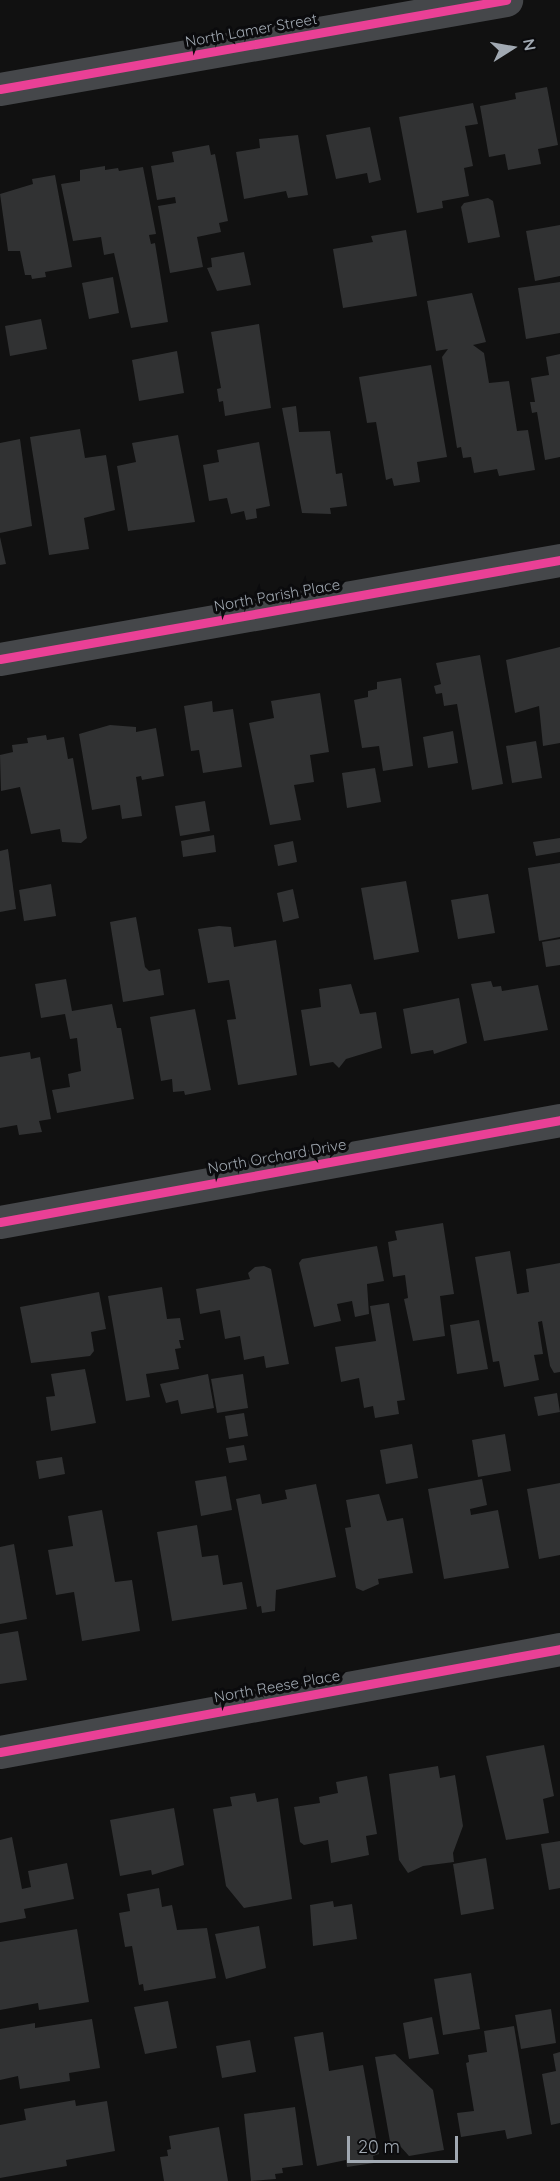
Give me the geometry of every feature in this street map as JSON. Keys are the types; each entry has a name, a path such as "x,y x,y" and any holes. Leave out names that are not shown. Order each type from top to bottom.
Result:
{"street":[{"name":"North Lamer Street","path":"0,89 506,0"},
{"name":"North Parish Place","path":"0,660 560,560"},
{"name":"North Orchard Drive","path":"0,1222 560,1120"},
{"name":"North Reese Place","path":"0,1752 560,1649"}],"building":[{"path":"547,87 558,145 538,149 541,164 508,170 505,154 489,157 480,106 516,99 515,93"},
{"path":"473,103 478,124 465,126 473,166 464,168 469,196 442,201 443,208 417,213 399,117"},
{"path":"370,127 381,180 369,183 367,173 336,179 326,135"},
{"path":"298,135 308,195 288,198 286,191 244,199 236,152 260,148 259,139"},
{"path":"209,145 211,155 215,154 228,221 219,223 221,232 197,237 203,267 170,273 158,206 176,203 175,197 157,200 151,166 174,162 172,152"},
{"path":"105,166 105,170 118,168 119,171 143,167 156,234 149,235 151,244 155,243 168,322 131,328 114,253 104,255 101,237 73,241 61,184 80,181 80,170"},
{"path":"55,175 72,267 45,272 46,277 32,279 31,275 25,275 20,251 8,251 0,194 33,184 32,179"},
{"path":"488,198 493,201 500,237 468,243 461,207 464,203"},
{"path":"560,225 560,276 535,281 526,231"},
{"path":"406,230 417,296 343,308 333,249 373,242 371,236"},
{"path":"244,252 251,285 217,291 207,268 212,267 211,258"},
{"path":"113,277 119,313 89,319 82,283"},
{"path":"560,282 560,333 526,339 518,288"},
{"path":"472,293 486,342 473,345 484,353 489,383 509,381 517,431 528,430 535,470 499,476 497,469 474,473 471,457 463,458 461,447 457,448 442,357 448,349 436,351 427,301"},
{"path":"41,319 47,349 10,356 5,326"},
{"path":"259,324 271,408 225,416 223,401 219,402 217,389 221,388 211,332"},
{"path":"177,351 184,393 139,401 132,360"},
{"path":"560,354 560,457 545,460 537,412 532,413 530,402 535,402 531,378 549,375 546,357"},
{"path":"431,365 447,457 417,462 420,482 394,486 392,478 386,480 376,422 367,423 359,377"},
{"path":"296,406 299,432 330,431 336,474 342,473 347,506 330,508 331,514 302,513 282,408"},
{"path":"80,429 85,458 106,455 115,510 84,518 89,549 49,555 30,437"},
{"path":"178,435 195,522 128,531 117,466 136,462 132,443"},
{"path":"20,439 32,526 0,533 0,443"},
{"path":"259,442 270,506 256,509 257,518 246,520 244,511 231,514 227,498 209,501 203,465 219,462 217,450"},
{"path":"0,537 6,564 0,565"},
{"path":"560,647 560,743 543,746 539,706 515,713 506,660"},
{"path":"480,655 503,784 472,790 457,704 444,706 442,693 436,694 434,686 441,684 436,663"},
{"path":"401,678 413,766 383,771 379,746 362,748 354,700 368,697 368,691 377,689 377,682"},
{"path":"320,693 329,752 310,755 314,782 294,785 301,820 270,825 249,723 274,718 271,701"},
{"path":"212,701 213,712 233,709 242,767 203,773 199,750 191,751 184,706"},
{"path":"110,725 136,727 136,732 156,728 164,776 142,780 141,776 136,777 142,816 122,819 120,805 92,810 79,734"},
{"path":"453,731 458,763 428,768 423,737"},
{"path":"46,735 47,740 64,737 68,759 73,758 87,838 81,843 62,842 60,829 31,834 20,787 1,791 0,755 13,752 12,745 28,743 27,738"},
{"path":"536,741 542,778 512,783 506,746"},
{"path":"375,768 381,802 347,808 342,773"},
{"path":"205,801 210,831 180,836 175,806"},
{"path":"214,835 216,852 183,857 181,841"},
{"path":"560,838 560,852 536,856 533,842"},
{"path":"293,841 297,862 278,866 274,845"},
{"path":"8,849 16,909 0,912 0,851"},
{"path":"560,863 560,937 539,941 528,868"},
{"path":"406,881 419,952 374,960 361,888"},
{"path":"51,884 56,916 24,921 19,890"},
{"path":"293,889 299,918 283,922 277,893"},
{"path":"488,894 495,933 458,939 451,900"},
{"path":"136,917 145,967 149,971 160,969 164,995 123,1002 110,922"},
{"path":"231,927 234,947 276,940 297,1075 238,1085 227,1020 236,1019 229,980 208,983 198,929"},
{"path":"560,939 560,965 546,967 542,942"},
{"path":"66,979 72,1011 112,1004 117,1028 121,1028 134,1099 57,1113 52,1090 70,1087 68,1074 81,1071 77,1038 70,1039 65,1014 41,1018 35,984"},
{"path":"491,981 493,987 501,986 502,991 538,985 548,1030 484,1041 471,984"},
{"path":"351,984 360,1014 376,1012 382,1048 346,1059 339,1068 333,1062 310,1066 301,1010 321,1007 319,989"},
{"path":"459,998 467,1043 434,1054 433,1050 411,1054 403,1009"},
{"path":"195,1009 211,1090 185,1095 184,1091 173,1092 172,1079 161,1081 150,1017"},
{"path":"30,1052 31,1059 40,1057 51,1119 39,1121 42,1132 19,1135 17,1125 0,1128 0,1057"},
{"path":"443,1223 454,1294 440,1296 445,1336 413,1341 404,1299 408,1298 405,1275 393,1277 388,1242 397,1240 395,1231"},
{"path":"377,1246 384,1281 367,1284 369,1314 355,1317 352,1301 337,1304 341,1321 314,1327 299,1263 302,1259"},
{"path":"510,1251 517,1294 529,1292 526,1269 560,1263 560,1372 554,1373 550,1366 542,1321 538,1322 543,1354 534,1355 539,1380 504,1387 499,1361 493,1362 475,1257"},
{"path":"264,1266 271,1269 289,1364 266,1368 264,1356 244,1360 240,1336 225,1339 220,1310 200,1314 196,1289 250,1279 248,1273 255,1267"},
{"path":"162,1287 167,1319 180,1318 184,1340 179,1340 181,1348 175,1349 179,1369 146,1374 150,1397 126,1401 108,1296"},
{"path":"99,1292 106,1329 91,1332 94,1351 90,1356 31,1363 20,1307"},
{"path":"389,1303 405,1400 397,1401 399,1414 375,1418 373,1406 364,1408 359,1378 341,1382 335,1347 376,1341 370,1306"},
{"path":"479,1320 488,1369 457,1374 450,1325"},
{"path":"85,1369 96,1423 51,1431 46,1397 55,1396 51,1374"},
{"path":"208,1374 214,1408 181,1414 178,1400 166,1403 160,1384"},
{"path":"243,1374 248,1408 217,1413 211,1379"},
{"path":"557,1393 560,1412 538,1416 534,1397"},
{"path":"244,1413 248,1436 229,1439 225,1416"},
{"path":"505,1434 511,1471 478,1477 472,1440"},
{"path":"412,1444 418,1478 386,1484 380,1450"},
{"path":"244,1445 247,1460 229,1463 226,1448"},
{"path":"62,1457 65,1474 39,1479 36,1461"},
{"path":"226,1476 232,1510 201,1516 195,1481"},
{"path":"482,1479 487,1505 470,1509 471,1515 498,1510 509,1568 444,1579 428,1489"},
{"path":"560,1483 560,1555 539,1559 527,1489"},
{"path":"316,1484 336,1577 276,1590 275,1611 262,1613 261,1606 257,1607 236,1499 260,1494 262,1504 287,1499 285,1490"},
{"path":"379,1494 387,1521 403,1518 413,1573 378,1579 379,1584 363,1591 356,1588 345,1528 351,1527 346,1500"},
{"path":"102,1510 115,1582 132,1580 140,1631 82,1641 74,1592 56,1595 48,1550 73,1546 68,1516"},
{"path":"197,1525 202,1557 218,1555 223,1585 242,1582 247,1609 172,1621 157,1532"},
{"path":"14,1544 27,1619 0,1624 0,1547"},
{"path":"18,1631 27,1680 0,1684 0,1634"},
{"path":"544,1745 554,1796 543,1799 549,1833 506,1840 486,1756"},
{"path":"438,1766 440,1778 455,1775 463,1826 453,1853 454,1862 423,1866 408,1873 399,1860 389,1774"},
{"path":"367,1776 377,1834 366,1836 369,1855 331,1863 328,1840 304,1845 300,1842 294,1807 320,1803 319,1797 338,1793 336,1782"},
{"path":"255,1793 257,1802 278,1798 292,1899 244,1908 226,1886 213,1809 232,1806 230,1797"},
{"path":"174,1808 184,1865 152,1875 151,1870 120,1876 110,1820"},
{"path":"12,1837 22,1889 31,1887 28,1871 67,1863 74,1899 24,1909 26,1918 0,1923 0,1840"},
{"path":"560,1841 560,1888 549,1890 541,1844"},
{"path":"486,1858 494,1909 461,1915 453,1864"},
{"path":"159,1888 162,1907 172,1905 177,1930 207,1928 216,1978 144,1991 143,1984 139,1985 132,1946 125,1947 119,1913 130,1911 127,1894"},
{"path":"333,1901 334,1907 352,1904 357,1939 313,1946 310,1905"},
{"path":"259,1926 266,1968 226,1979 215,1934"},
{"path":"77,1929 89,2002 39,2010 38,2003 0,2010 0,1942"},
{"path":"471,1973 480,2029 443,2035 434,1979"},
{"path":"168,2001 177,2048 145,2054 134,2007"},
{"path":"551,2009 556,2043 521,2049 515,2015"},
{"path":"432,2017 439,2054 409,2059 403,2023"},
{"path":"92,2019 100,2068 69,2073 70,2081 20,2089 18,2076 0,2080 0,2029 35,2023 35,2028"},
{"path":"514,2026 532,2134 507,2139 505,2130 461,2137 457,2113 474,2111 466,2063 469,2062 468,2055 487,2052 484,2031"},
{"path":"323,2032 329,2071 363,2065 379,2154 373,2156 374,2163 347,2167 346,2160 317,2166 294,2037"},
{"path":"250,2040 256,2072 222,2078 216,2046"},
{"path":"560,2052 560,2123 551,2125 542,2074 556,2071 553,2054"},
{"path":"395,2054 433,2090 444,2150 409,2156 400,2146 391,2147 375,2057"},
{"path":"75,2100 76,2106 107,2101 115,2151 66,2160 67,2166 0,2178 0,2125 26,2120 24,2109"},
{"path":"295,2107 303,2165 282,2168 283,2173 275,2174 276,2179 251,2181 244,2114"},
{"path":"219,2127 228,2181 164,2181 160,2157 168,2156 167,2150 171,2149 169,2136"}],"cycle path":[{"path":"0,89 506,0"},
{"path":"0,659 560,560"},
{"path":"0,1222 560,1120"},
{"path":"0,1752 560,1649"}]}
